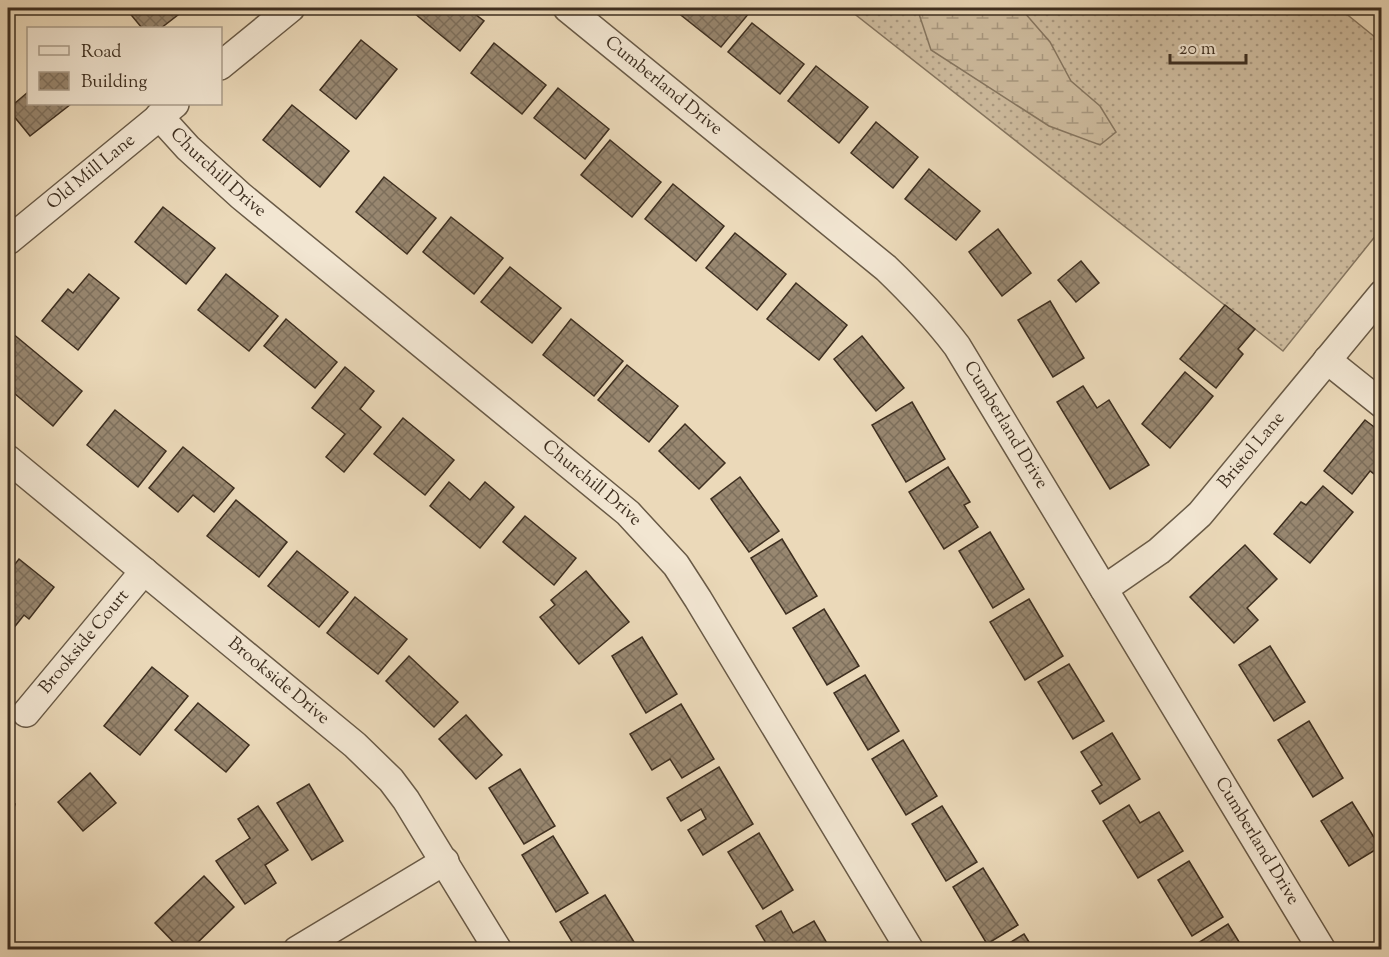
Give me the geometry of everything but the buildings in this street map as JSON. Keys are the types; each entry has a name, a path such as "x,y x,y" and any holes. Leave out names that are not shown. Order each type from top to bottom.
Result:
{"street":[{"path":"222,64 291,8"},
{"name":"Cumberland Drive","path":"567,8 886,268 923,304 957,346 1322,950"},
{"name":"Old Mill Lane","path":"8,241 167,110"},
{"name":"Churchill Drive","path":"167,110 188,148 241,196 588,479 628,513 656,541 676,565 698,599 910,950"},
{"name":"Bristol Lane","path":"1104,589 1159,551 1200,514 1382,294"},
{"path":"1327,360 1382,404"},
{"name":"Brookside Drive","path":"8,459 375,763 406,800 498,950"},
{"name":"Brookside Court","path":"26,713 144,571"},
{"path":"297,950 444,861"}],"green space":[{"path":"847,8 1339,8 1381,42 1381,229 1283,351"},
{"path":"917,8 1017,8 1024,12 1050,42 1071,81 1100,106 1116,132 1100,145 1049,126 931,50"}]}
